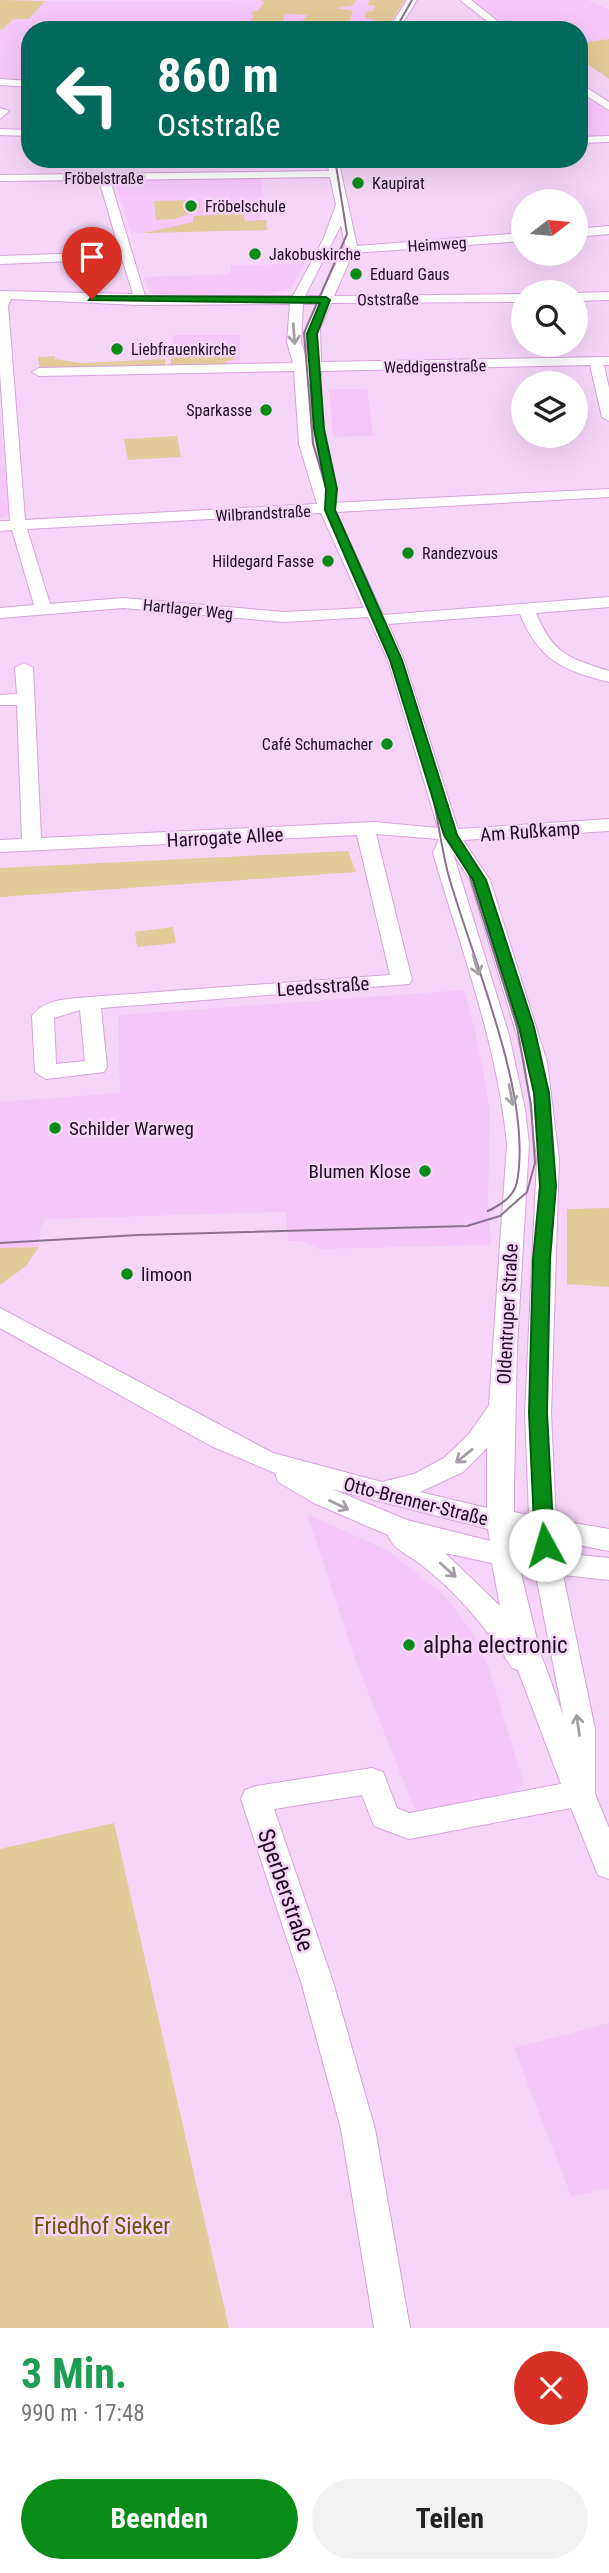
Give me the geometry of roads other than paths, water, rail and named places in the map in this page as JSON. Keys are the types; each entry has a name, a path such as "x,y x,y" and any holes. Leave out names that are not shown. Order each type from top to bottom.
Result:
{"street":[{"path":"400,21 412,0"},
{"path":"409,21 419,0"},
{"path":"465,0 492,21"},
{"path":"0,82 21,83"},
{"path":"588,92 609,107"},
{"path":"0,132 21,133"},
{"path":"588,140 609,139"},
{"path":"334,168 341,207 350,234 351,250"},
{"name":"Fröbelstraße","path":"0,178 104,179 335,174"},
{"path":"104,179 129,255 139,294 138,301"},
{"path":"297,300 330,240 341,207"},
{"path":"588,232 609,230"},
{"name":"Heimweg","path":"351,250 511,238"},
{"name":"Oldentruper Straße","path":"351,250 313,328 306,367 308,451 317,486 378,616 411,704 450,835 480,880 527,1027 541,1093 548,1186 542,1259 538,1413 543,1529 580,1729 580,1793"},
{"path":"0,260 129,255"},
{"path":"4,295 2,306 18,525 43,608"},
{"name":"Oststraße","path":"4,295 138,301 511,298"},
{"path":"588,297 609,296"},
{"name":"Oldentruper Straße","path":"297,300 293,332 306,367"},
{"path":"602,362 609,417"},
{"name":"Weddigenstraße","path":"39,372 602,362"},
{"name":"Wilbrandstraße","path":"0,526 609,493"},
{"name":"Hartlager Weg","path":"0,613 124,603 284,617 378,616 609,602"},
{"path":"527,608 539,641 547,652 609,677"},
{"path":"24,668 32,845"},
{"path":"0,701 26,699"},
{"name":"Am Rußkamp","path":"450,835 609,825"},
{"name":"Harrogate Allee","path":"0,846 365,829 450,835"},
{"name":"Leedsstraße","path":"90,1003 402,980 365,829"},
{"name":"Oldentruper Straße","path":"450,835 443,853 501,1052 518,1143 503,1401 501,1522 511,1589 535,1681 553,1732 609,1865"},
{"name":"Otto-Brenner-Straße","path":"0,1317 220,1439 266,1461 332,1502 501,1522 609,1540"},
{"path":"503,1401 484,1437 461,1460 375,1506 467,1588 509,1638 535,1681"},
{"name":"Otto-Brenner-Straße","path":"375,1506 448,1542 547,1561 609,1569"},
{"name":"Sperberstraße","path":"392,2328 371,2194 349,2092 318,1984 256,1799 372,1781 385,1817 409,1826 580,1793"}],"tram line":[{"path":"400,21 412,0"},
{"path":"0,1243 138,1235 467,1226 500,1216 527,1192 535,1163 531,1105 517,1027 405,670 331,504 313,444 304,333 347,234 336,168"},
{"path":"431,788 449,877 498,1029 516,1110 520,1148 517,1182 510,1196 488,1211"}],"place":[{"name":"Kaupirat","path":"358,183"},
{"name":"Fröbelschule","path":"191,206"},
{"name":"Jakobuskirche","path":"255,254"},
{"name":"Eduard Gaus","path":"356,274"},
{"name":"Liebfrauenkirche","path":"117,349"},
{"name":"Sparkasse","path":"266,410"},
{"name":"Randezvous","path":"408,553"},
{"name":"Hildegard Fasse","path":"328,561"},
{"name":"Café Schumacher","path":"387,744"},
{"name":"Schilder Warweg","path":"55,1128"},
{"name":"Blumen Klose","path":"425,1171"},
{"name":"limoon","path":"127,1274"},
{"name":"alpha electronic","path":"409,1645"}],"park label":[{"name":"Friedhof Sieker","path":"102,2226"}]}
